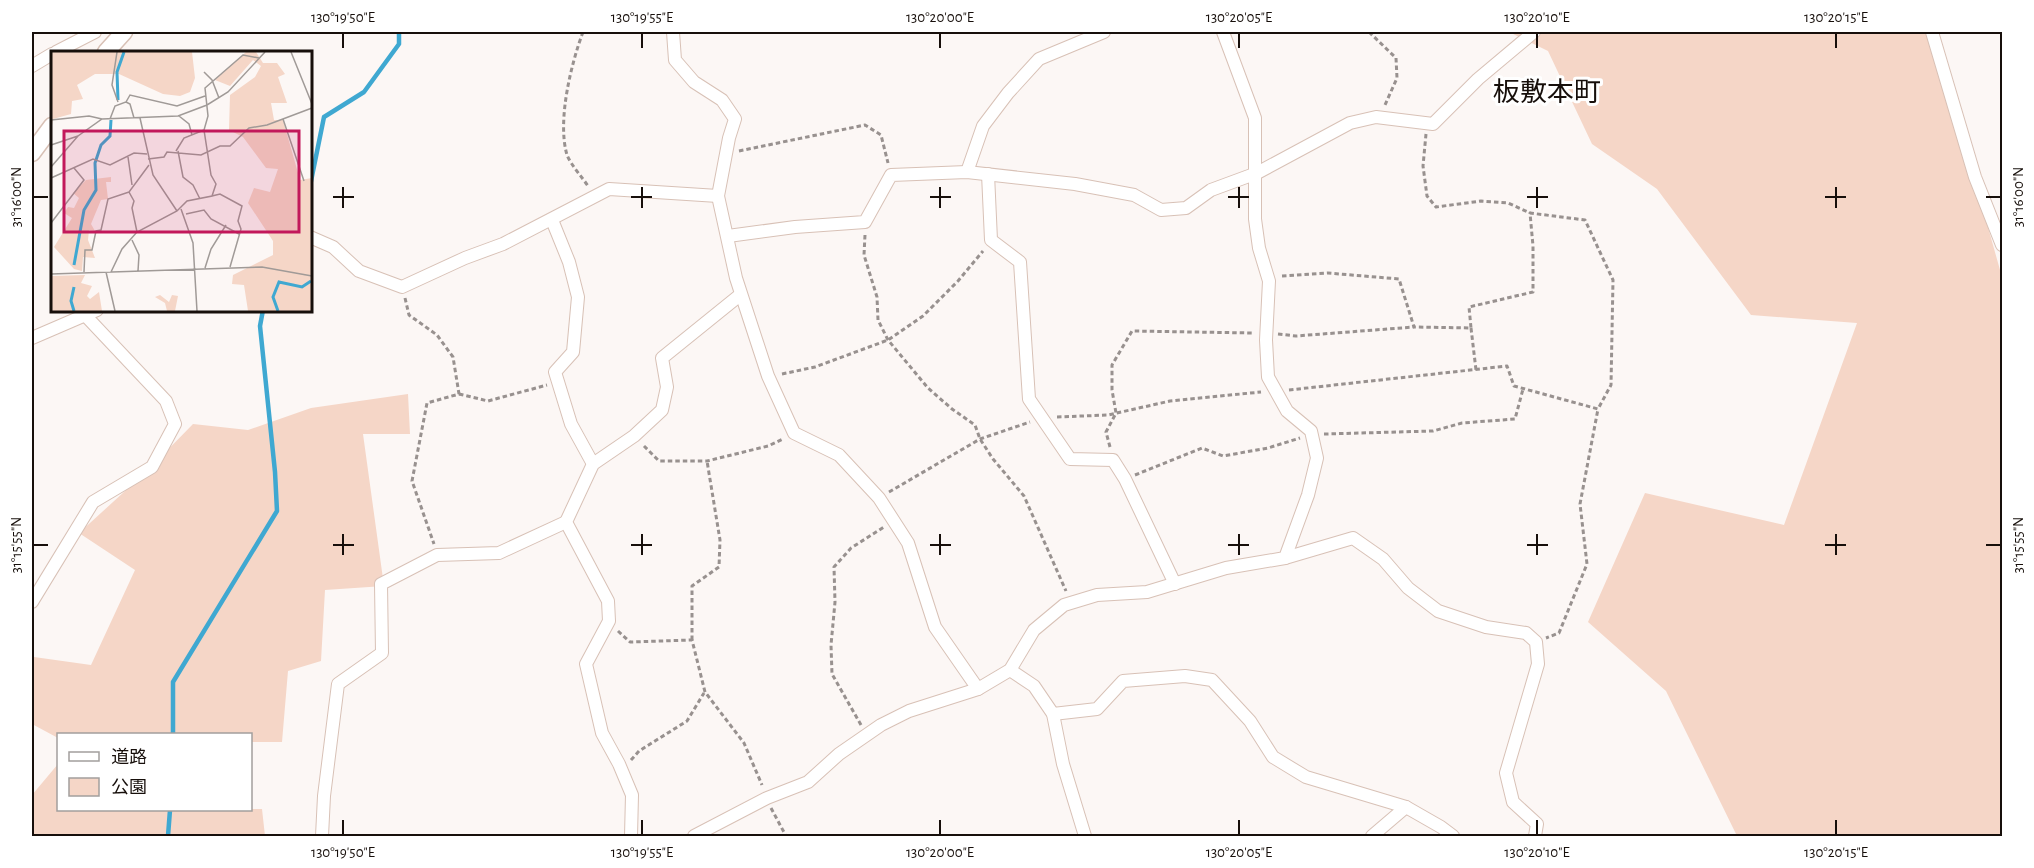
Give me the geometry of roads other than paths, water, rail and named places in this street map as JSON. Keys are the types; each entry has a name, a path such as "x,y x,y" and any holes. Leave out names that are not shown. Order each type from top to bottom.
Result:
{"street":[{"path":"58,51 95,32"},
{"path":"673,32 675,60 694,82 722,100 735,119 718,196 740,294 768,376 794,433 839,455 879,498 908,543 935,627 978,689"},
{"path":"967,172 983,126 1008,93 1039,59 1104,32"},
{"path":"1223,32 1256,118 1256,219 1259,248 1269,278 1266,333 1268,377 1287,411 1311,431 1317,458 1308,495 1285,558"},
{"path":"728,236 795,227 865,222 891,175 967,172 988,174 1075,184 1134,195 1161,210 1186,208 1211,190 1257,173 1350,123 1380,118 1433,124 1478,79 1534,32"},
{"path":"1932,32 1975,177 2002,245"},
{"path":"107,51 117,33"},
{"path":"32,66 51,55"},
{"path":"32,153 51,127"},
{"path":"988,174 991,240 1020,262 1029,399 1070,459 1113,460 1125,479 1175,584"},
{"path":"312,238 333,247 359,271 402,288 465,258 503,244 609,189 718,196"},
{"path":"552,220 569,262 578,297 573,352 555,372 571,424 593,464"},
{"path":"322,837 324,796 338,684 382,652 381,584 437,555 499,553 566,522 593,464 634,436 662,410 667,387 662,358 740,294"},
{"path":"32,338 90,312 166,401 175,424 152,467 93,502 32,602"},
{"path":"566,522 608,601 609,621 586,664 602,733 622,770 632,795 631,837"},
{"path":"694,837 767,798 808,782 839,754 881,725 909,711 978,689 1010,670 1034,630 1064,605 1097,595 1147,592 1226,568 1285,558 1353,538 1383,559 1408,588 1438,611 1486,627 1526,633 1536,642 1538,664 1506,773 1513,802 1537,824 1535,837"},
{"path":"1010,670 1034,686 1053,714 1063,764 1085,837"},
{"path":"1053,714 1097,709 1123,681 1185,676 1212,680 1250,721 1273,757 1306,777 1406,807 1441,827 1453,837"},
{"path":"1372,837 1406,807"}],"waterway":[{"path":"312,176 324,117 364,92 399,44 399,32"},
{"path":"173,733 173,682 277,511 260,326 263,312"},
{"path":"168,836 170,811"}],"district":[{"name":"板敷本町","path":"1547,92"}]}
